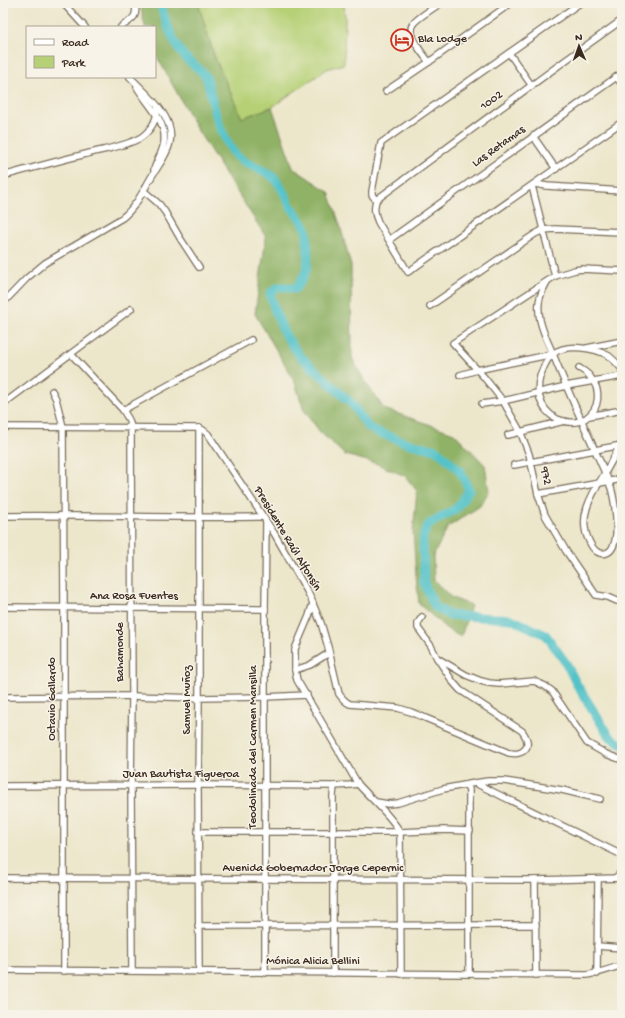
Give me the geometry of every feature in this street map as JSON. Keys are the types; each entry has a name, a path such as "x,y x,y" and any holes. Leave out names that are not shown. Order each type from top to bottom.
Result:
{"street":[{"path":"63,3 84,26"},
{"path":"122,26 135,16 136,3"},
{"path":"429,62 417,46 412,36 411,27 417,20 441,3"},
{"path":"386,91 511,3"},
{"path":"580,3 381,143 372,191 372,195 376,200 374,210 375,215 408,272 622,122"},
{"name":"1002","path":"376,200 622,20"},
{"path":"509,53 532,86"},
{"name":"Las Retamas","path":"389,240 622,73"},
{"path":"616,77 622,84"},
{"path":"3,303 30,274 45,263 128,214 162,162 170,142 168,124 158,107 133,79"},
{"path":"133,79 137,88 157,114 163,129 163,148 155,164 153,174"},
{"path":"3,176 128,143 141,137 150,128 154,122 158,107"},
{"path":"533,136 556,169"},
{"path":"533,185 622,191"},
{"path":"533,185 555,276"},
{"path":"144,191 159,204 165,212 199,267"},
{"path":"430,306 543,230 555,229 622,232"},
{"path":"621,444 605,473 598,483 587,504 584,519 584,527 588,541 596,551 600,553 610,552 613,548 616,534 617,524 615,505 611,488 605,473 566,386 542,328 538,308 539,297 547,280 555,276 582,269 622,271"},
{"name":"972","path":"547,280 453,342 503,400 526,445 538,494 550,524 594,593 596,596 608,597 622,601"},
{"path":"3,404 131,309"},
{"path":"123,410 251,340"},
{"path":"460,375 553,354 569,348 585,348 622,341"},
{"path":"585,348 608,356 622,369"},
{"name":"Bahamonde","path":"71,354 123,410 131,427 132,972"},
{"path":"553,354 548,359 541,371 538,383 538,392 541,404 545,410 559,420 576,422 582,421 589,416 596,406 598,400 597,387 587,373 580,368"},
{"path":"482,404 622,376"},
{"name":"Octavio Gallardo","path":"52,390 56,399 63,427 64,971"},
{"path":"589,416 622,410"},
{"path":"508,435 564,421"},
{"path":"3,427 199,428"},
{"name":"Samuel Muñoz","path":"199,428 199,972"},
{"name":"Presidente Raúl Alfonsín","path":"199,428 208,434 264,520 274,532 313,603 295,649 295,670 297,680 358,784 376,802 397,826 400,832"},
{"path":"514,465 621,444"},
{"path":"538,494 622,479"},
{"path":"3,516 264,520"},
{"name":"Teodolinada del Carmen Mansilla","path":"264,520 265,973"},
{"path":"313,603 329,653 339,694 343,700 350,704 398,708 509,752 518,753 524,750 528,744 527,738 522,731 460,690 453,682 418,628 418,623 422,617"},
{"name":"Ana Rosa Fuentes","path":"3,607 265,608"},
{"path":"295,670 310,665 329,653"},
{"path":"437,658 466,675 481,681 499,684 534,681 545,686 552,691 587,743 606,754 622,760"},
{"path":"3,697 132,696 199,698 307,695"},
{"path":"376,802 388,804 398,803 443,789 488,781 504,781 562,790 600,799"},
{"path":"475,783 622,856"},
{"name":"Juan Bautista Figueroa","path":"3,786 334,786 358,784"},
{"path":"466,785 469,790 470,831 469,974"},
{"path":"333,973 334,786"},
{"path":"198,832 470,831"},
{"path":"400,832 401,974"},
{"path":"615,878 622,868"},
{"name":"Avenida Gobernador Jorge Cepernic","path":"3,878 131,878 198,880 536,880 622,878"},
{"path":"597,974 598,879"},
{"path":"536,880 536,975"},
{"path":"198,926 536,926"},
{"path":"597,946 622,948"},
{"name":"Mónica Alicia Bellini","path":"3,970 587,975 597,974 622,964"}],"green space":[{"path":"140,3 198,3 215,58 242,118 272,107 293,168 329,192 351,266 352,358 366,383 384,409 454,433 485,465 489,491 480,506 448,527 433,556 434,581 452,598 471,605 461,637 447,629 419,604 413,532 417,491 405,476 375,463 345,455 320,432 304,410 294,380 255,314 266,237 198,131 156,55 156,26 145,26"},
{"path":"198,3 344,3 344,64 327,69 272,107 242,118 215,58"}],"waterway":[{"path":"160,3 167,25 178,48 207,79 220,127 228,145 243,161 275,179 306,228 308,260 303,278 295,289 279,287 270,294 284,333 299,355 352,404 368,427 377,432 407,443 437,450 460,471 469,490 457,508 428,525 423,537 424,583 435,607 449,615 511,619 546,635 566,663 576,683 609,736 622,745"}],"place":[{"name":"Bla Lodge","path":"402,40"}]}
